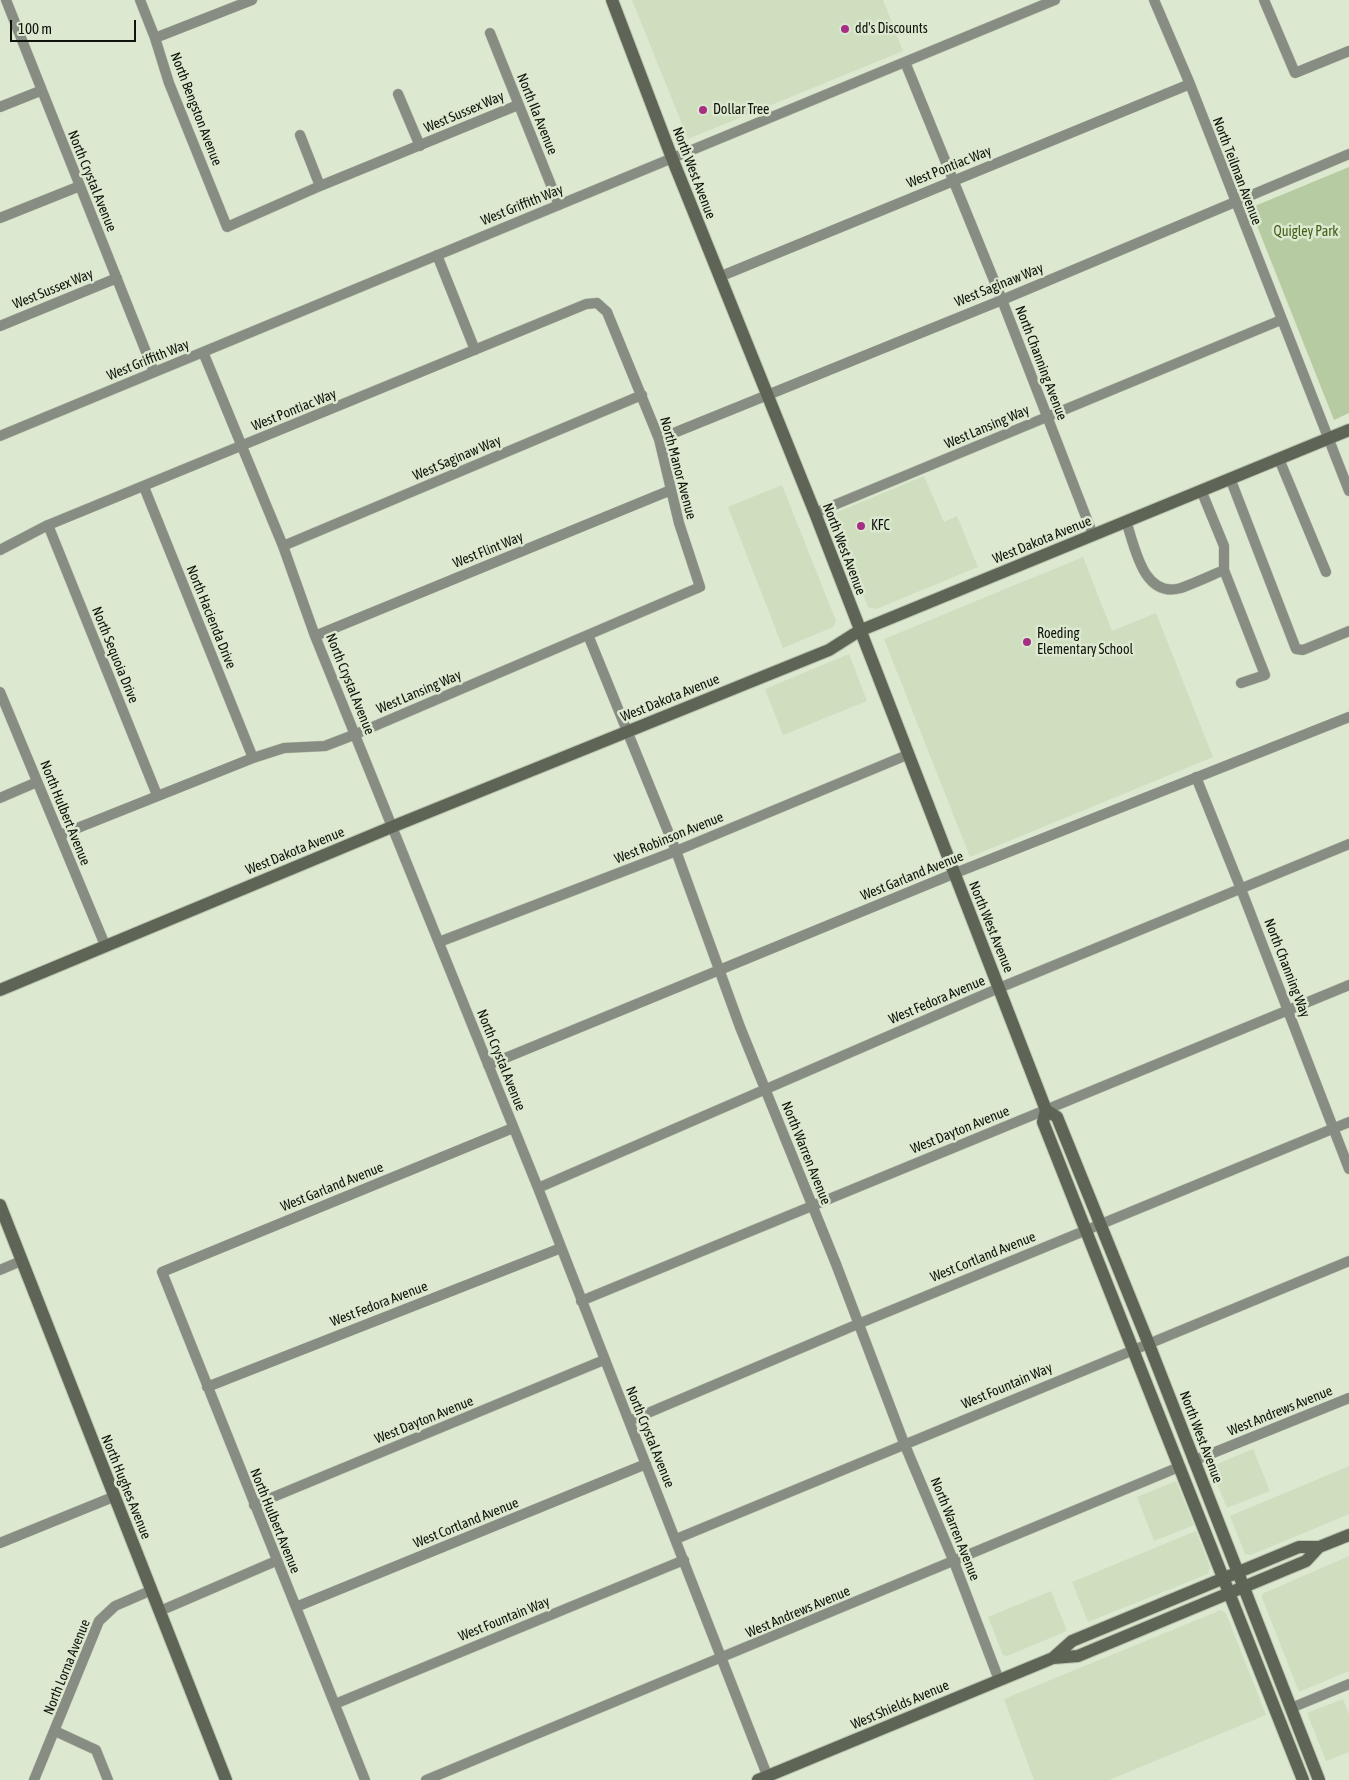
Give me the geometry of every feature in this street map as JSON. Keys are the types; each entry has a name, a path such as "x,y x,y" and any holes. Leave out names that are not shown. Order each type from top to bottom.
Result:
{"main road":[{"name":"North West Avenue","path":"612,0 719,277 815,513 859,632 1046,1110 1043,1122 1303,1780"},
{"name":"West Dakota Avenue","path":"0,990 394,826 829,650 859,632 1349,430"},
{"name":"North West Avenue","path":"1046,1110 1057,1117 1099,1225 1148,1342 1319,1780"},
{"name":"North Hughes Avenue","path":"0,1205 113,1497 152,1590 226,1780"},
{"name":"West Shields Avenue","path":"1053,1658 1072,1641 1222,1578 1299,1547 1319,1547 1349,1535"},
{"name":"West Shields Avenue","path":"764,1779 1053,1658 1078,1656 1306,1561 1319,1547"}],"street":[{"name":"North Crystal Avenue","path":"6,0 40,91 154,372"},
{"name":"North Bengston Avenue","path":"140,0 155,38 169,83 227,227"},
{"path":"155,38 252,0"},
{"name":"West Griffith Way","path":"0,436 1055,0"},
{"name":"North Teilman Avenue","path":"1154,0 1190,84 1234,202 1349,491"},
{"path":"1264,0 1295,73 1349,51"},
{"name":"North Ila Avenue","path":"490,33 559,205"},
{"name":"North Channing Avenue","path":"905,62 1002,300 1093,535"},
{"name":"West Pontiac Way","path":"719,277 1190,84"},
{"path":"0,107 40,91"},
{"name":"West Sussex Way","path":"398,94 420,146"},
{"name":"West Sussex Way","path":"227,227 320,186 518,105"},
{"path":"300,135 320,186"},
{"name":"West Saginaw Way","path":"659,439 1002,300 1349,154"},
{"path":"0,218 80,186"},
{"path":"437,255 475,350"},
{"name":"West Sussex Way","path":"0,326 117,278"},
{"name":"West Pontiac Way","path":"0,550 48,526 586,304 600,304"},
{"name":"North Manor Avenue","path":"600,304 610,319 659,439 679,524 700,587"},
{"name":"West Lansing Way","path":"815,513 1281,320"},
{"name":"North Crystal Avenue","path":"203,352 283,546 315,636 394,826 723,1658 764,1779"},
{"name":"West Saginaw Way","path":"283,546 642,395"},
{"path":"1279,459 1326,572"},
{"path":"1230,478 1296,649 1303,650 1349,631"},
{"name":"North Hacienda Drive","path":"144,486 253,758"},
{"name":"West Flint Way","path":"315,636 671,490"},
{"path":"1201,490 1224,546 1224,570 1265,675 1241,684"},
{"path":"1126,521 1146,574 1156,586 1169,589 1181,588 1224,570"},
{"name":"North Sequoia Drive","path":"48,526 157,795"},
{"name":"West Lansing Way","path":"60,836 157,795 253,758 284,748 325,746 356,734 700,587"},
{"name":"North Warren Avenue","path":"588,635 676,851 718,970 812,1204 904,1444 954,1562 1000,1680"},
{"name":"North Hulbert Avenue","path":"0,692 105,945"},
{"name":"West Garland Avenue","path":"488,1065 953,874 1349,717"},
{"name":"West Robinson Avenue","path":"439,942 676,851 907,755"},
{"name":"North Channing Way","path":"1196,777 1289,1011 1349,1169"},
{"path":"0,798 37,782"},
{"name":"West Fedora Avenue","path":"538,1188 999,988 1349,844"},
{"name":"West Dayton Avenue","path":"581,1300 1349,985"},
{"name":"West Cortland Avenue","path":"629,1421 858,1324 1349,1122"},
{"name":"West Garland Avenue","path":"162,1272 513,1128"},
{"name":"West Fedora Avenue","path":"207,1387 561,1248"},
{"path":"0,1270 22,1261"},
{"name":"West Fountain Way","path":"676,1539 1133,1348 1349,1261"},
{"name":"North Hulbert Avenue","path":"162,1272 365,1780"},
{"name":"West Dayton Avenue","path":"254,1505 604,1360"},
{"name":"West Andrews Avenue","path":"1193,1461 1349,1398"},
{"name":"West Cortland Avenue","path":"296,1607 646,1464"},
{"name":"West Andrews Avenue","path":"426,1780 1179,1467"},
{"path":"0,1543 113,1497"},
{"name":"West Fountain Way","path":"335,1704 684,1560"},
{"path":"160,1611 276,1561"},
{"name":"North Lorna Avenue","path":"34,1780 99,1621 115,1606 152,1590"},
{"path":"1291,1708 1349,1684"},
{"path":"55,1731 96,1750 108,1780"}],"shaded area":[{"path":"632,0 883,0 903,51 688,139"},
{"path":"924,476 944,522 957,516 978,567 876,609 868,607 832,518 833,514"},
{"path":"782,485 836,621 833,627 783,648 728,507"},
{"path":"1083,557 1112,631 1156,613 1213,757 970,857 884,639"},
{"path":"849,654 867,701 783,735 765,689"},
{"path":"1253,1449 1270,1491 1227,1508 1210,1467"},
{"path":"1349,1466 1349,1514 1251,1555 1245,1554 1230,1516"},
{"path":"1176,1481 1194,1525 1154,1541 1137,1497"},
{"path":"1196,1531 1210,1567 1208,1574 1088,1622 1072,1582"},
{"path":"1349,1556 1349,1671 1299,1692 1262,1594"},
{"path":"1051,1591 1067,1631 1007,1656 1003,1655 988,1617"},
{"path":"1221,1610 1226,1613 1266,1715 1109,1780 1034,1780 1004,1699"},
{"path":"1343,1699 1349,1715 1349,1752 1326,1761 1307,1713"}],"green space":[{"name":"Quigley Park","path":"1349,167 1349,413 1334,420 1250,208"}],"place":[{"name":"dd's Discounts","path":"845,29"},
{"name":"Dollar Tree","path":"703,110"},
{"name":"KFC","path":"861,526"},
{"name":"Roeding Elementary School","path":"1027,642"}]}
